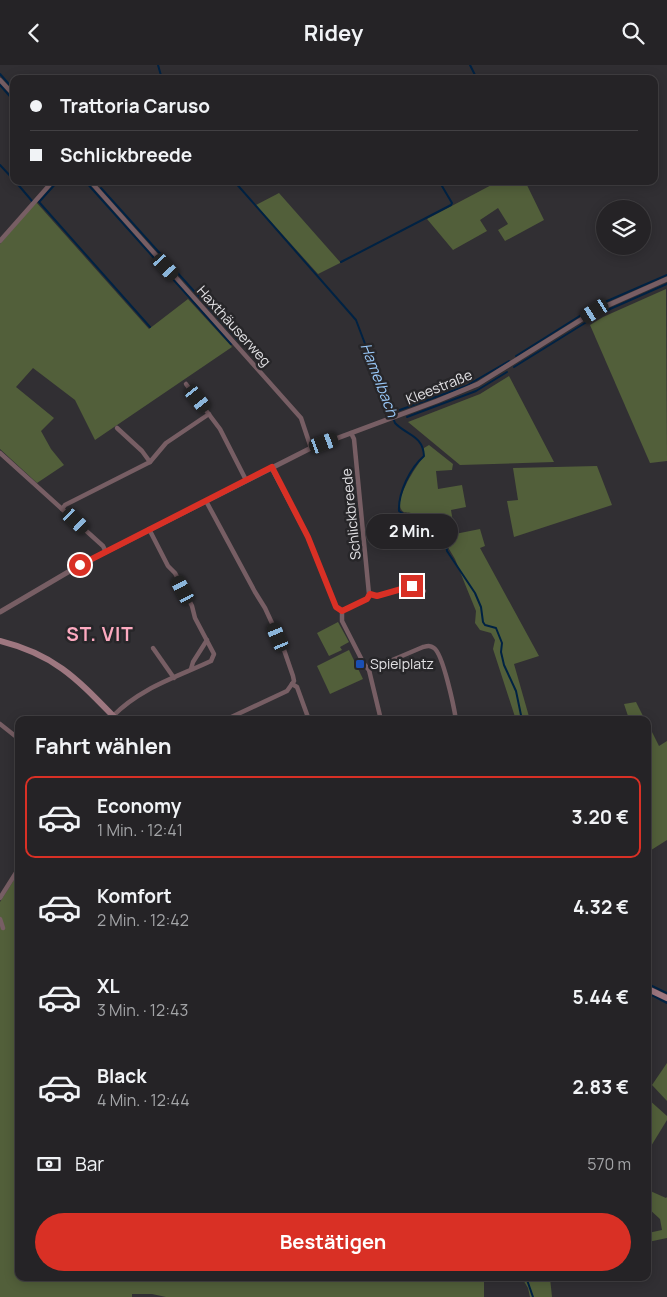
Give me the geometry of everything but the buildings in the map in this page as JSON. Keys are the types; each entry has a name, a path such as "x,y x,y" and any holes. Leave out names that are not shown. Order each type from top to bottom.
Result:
{"main road":[{"path":"0,641 27,649 54,661 71,674 113,716"},
{"path":"651,991 667,999"}],"street":[{"path":"0,80 10,91"},
{"path":"0,241 49,185"},
{"name":"Haxthäuserweg","path":"94,185 301,418 311,448"},
{"name":"Kleestraße","path":"1,610 106,551 311,448 478,384 595,311 667,279"},
{"path":"186,384 220,429 246,480"},
{"path":"62,509 65,505 150,462 166,443 209,414"},
{"path":"118,429 142,451 150,462"},
{"name":"Schlickbreede","path":"351,433 354,439 370,594"},
{"path":"0,453 106,551"},
{"path":"0,461 5,457"},
{"path":"272,467 308,537 336,607 342,611"},
{"path":"206,501 274,626 294,681 287,691 234,716"},
{"path":"116,716 125,704 144,691 211,661 214,654 195,618 188,598 168,566 149,529"},
{"path":"342,611 367,599 370,594 377,596 412,586 424,591"},
{"path":"342,611 342,621 369,670 380,716"},
{"path":"191,669 193,662 207,640"},
{"path":"369,670 422,647 429,646 435,648 442,662 455,716"},
{"path":"153,648 174,678"},
{"path":"292,684 297,687 308,716"},
{"path":"0,724 15,736"},
{"path":"0,898 15,874"},
{"path":"0,919 3,928"}],"green space":[{"path":"491,185 527,185 544,220 505,241 498,230 508,224 498,208 480,220 487,231 453,250 427,219"},
{"path":"279,193 340,263 318,274 256,205"},
{"path":"36,202 149,329 188,299 232,347 95,440 75,400 33,368 16,387 54,418 41,431 51,449 64,465 37,483 0,449 0,244"},
{"path":"666,289 667,461 650,463 590,325 603,317"},
{"path":"509,376 554,462 460,465 408,422 480,394"},
{"path":"429,445 453,464 452,470 436,471 438,489 462,485 466,507 451,510 455,534 480,529 485,546 480,548 539,656 514,664 529,716 515,716 493,649 495,640 491,633 480,630 475,623 476,611 455,559 449,549 447,531 438,531 425,539 423,536 424,528 419,519 401,509 400,504 404,490 416,467 424,457 424,448"},
{"path":"597,466 612,505 514,537 507,501 518,500 513,468"},
{"path":"338,622 349,642 340,647 342,650 329,656 317,633"},
{"path":"349,650 363,679 330,694 317,666"},
{"path":"636,702 643,716 628,716 624,704"},
{"path":"651,730 659,746 667,741 667,840 651,850"},
{"path":"15,878 15,1281 484,1281 484,1297 166,1297 152,1294 132,1294 132,1297 0,1297 0,902"},
{"path":"667,1063 667,1101 652,1085"},
{"path":"651,1102 667,1116 667,1120 651,1146"},
{"path":"651,1191 667,1197 667,1238 651,1241 651,1232 662,1230 660,1219 651,1211"},
{"path":"524,1281 550,1281 552,1297 530,1297"}],"waterway":[{"name":"Hamelbach","path":"158,65 161,75"},
{"path":"470,65 475,75"},
{"path":"0,74 10,85"},
{"path":"0,85 10,96"},
{"path":"0,165 10,176"},
{"path":"18,185 32,201"},
{"path":"54,185 39,202 150,327"},
{"path":"89,185 231,344"},
{"name":"Hamelbach","path":"238,185 356,320 395,423 417,439 423,449 424,456 414,467 406,481 399,504 399,511 409,518 413,518 422,529 424,541 438,532 445,532 447,551 475,593 481,607 483,622 485,625 496,628 502,643 501,652 504,665 516,691 521,716"},
{"path":"341,262 451,205 452,203 441,185"},
{"path":"101,188 239,341"},
{"path":"598,305 667,275"},
{"path":"601,313 667,284"},
{"path":"516,356 586,312"},
{"path":"514,367 593,318"},
{"path":"397,411 466,386 509,361"},
{"path":"407,417 476,391 507,372"},
{"path":"651,985 667,993"},
{"path":"651,995 667,1003"},
{"name":"Hamelbach","path":"527,1281 533,1297"}],"place":[{"name":"Spielplatz","path":"360,664"}],"district":[{"name":"ST. VIT","path":"100,634"}],"route":[{"path":"80,565 272,467 308,537 336,607 342,611 367,599 370,594 377,596 412,586"}]}
